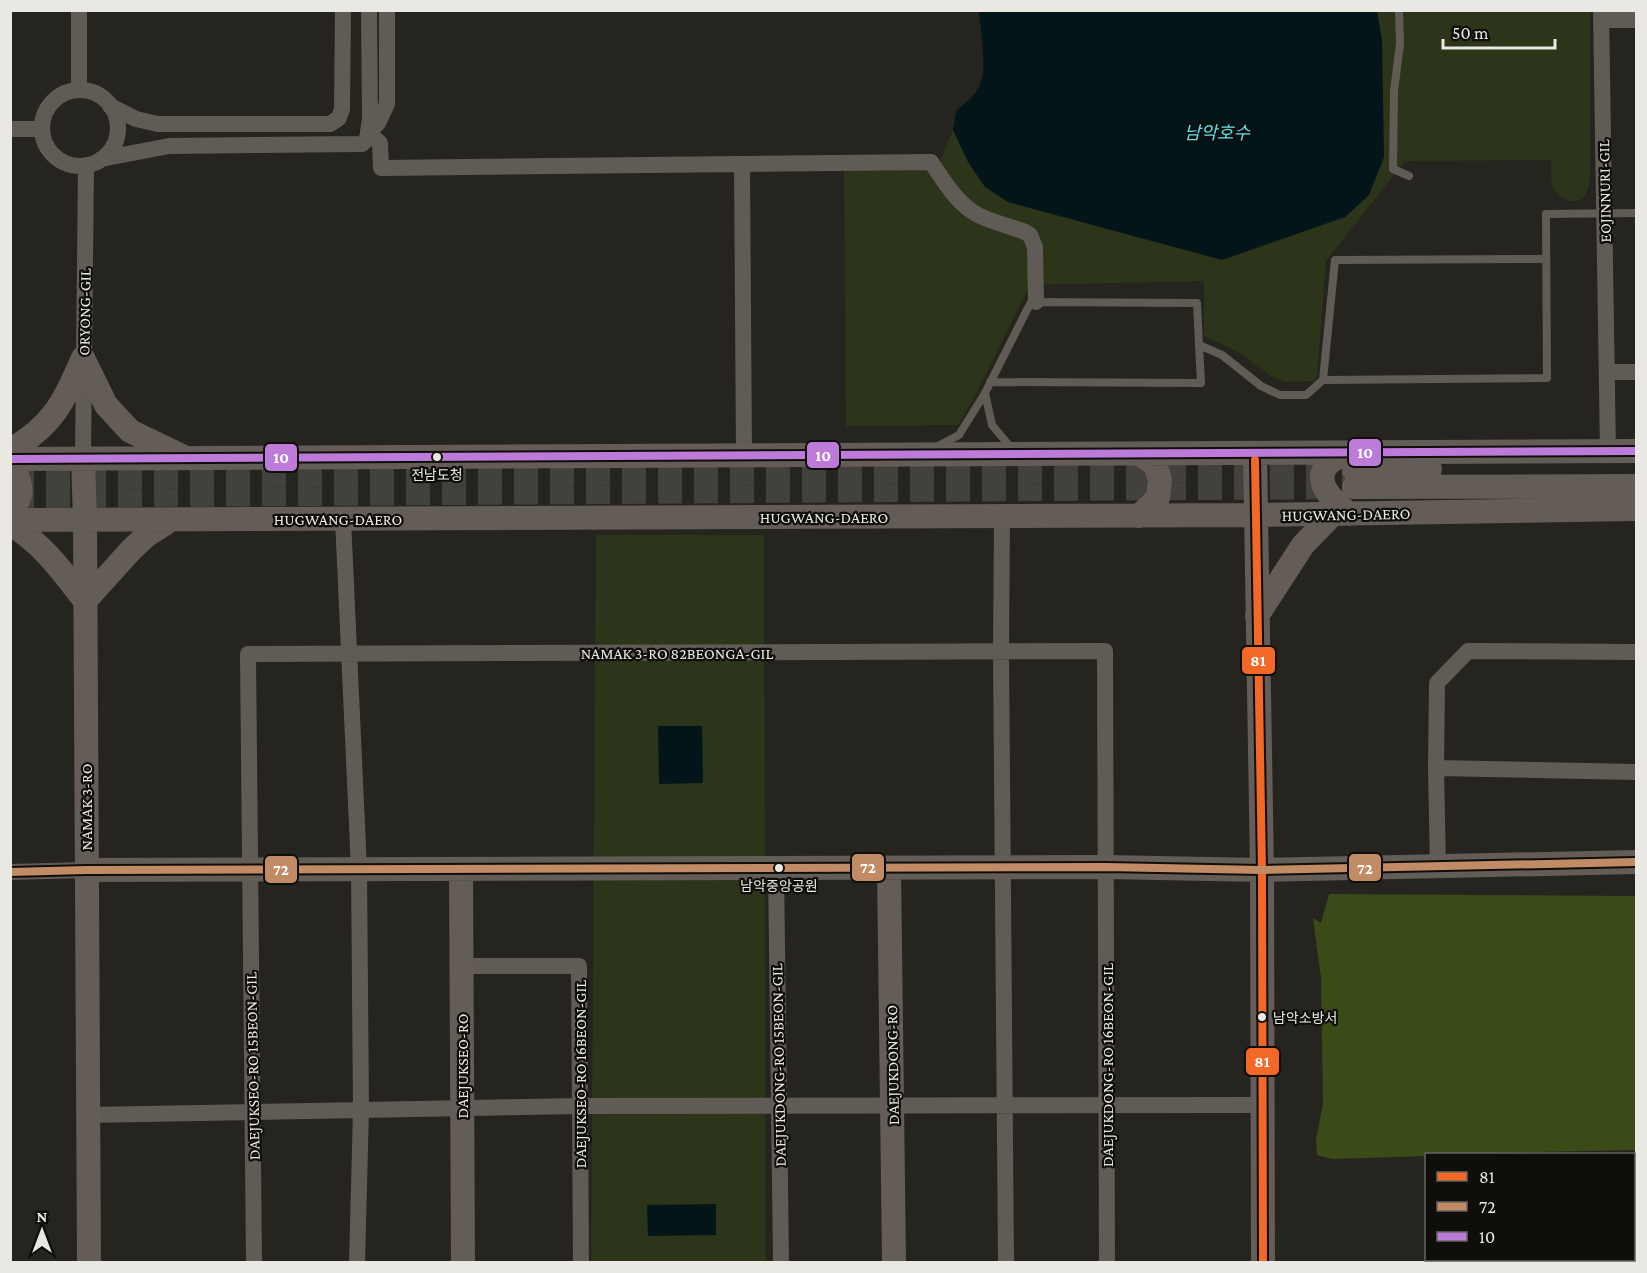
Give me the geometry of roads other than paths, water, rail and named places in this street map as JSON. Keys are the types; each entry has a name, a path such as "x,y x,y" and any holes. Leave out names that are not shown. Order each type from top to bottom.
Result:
{"street":[{"path":"79,90 80,10"},
{"path":"343,10 342,109 335,122 330,124 158,124 136,119 110,106 96,94 79,90 59,96 50,104 43,116 41,129 44,142 60,161 73,165 169,146 358,146 365,142 368,133 369,10"},
{"path":"368,133 378,123 387,104 387,10"},
{"path":"1601,15 1636,20"},
{"name":"EOJINNURI-GIL","path":"1601,15 1608,452"},
{"path":"93,162 114,144 117,121 110,106"},
{"path":"10,129 41,129"},
{"path":"368,133 380,143 381,168 931,162 956,197 968,208 1030,235 1035,247 1036,302"},
{"name":"ORYONG-GIL","path":"82,459 83,358 93,162"},
{"path":"742,164 744,456"},
{"path":"10,450 34,436 62,405 83,358"},
{"path":"83,358 106,405 130,431 187,458"},
{"path":"1606,372 1636,372"},
{"name":"HUGWANG-DAERO","path":"1350,470 1636,452"},
{"path":"1255,453 1262,870 1263,1263"},
{"name":"HUGWANG-DAERO","path":"10,459 1255,453 1350,470 1636,486"},
{"path":"1139,454 1155,464 1160,480 1158,498 1139,516"},
{"name":"NAMAK 3-RO","path":"82,459 85,520 89,1263"},
{"path":"10,466 14,468 22,488 17,505 10,513"},
{"path":"1257,616 1302,545 1341,514 1322,480 1326,466 1350,470"},
{"name":"HUGWANG-DAERO","path":"1350,470 1636,467"},
{"name":"HUGWANG-DAERO","path":"10,522 1139,516 1636,508"},
{"path":"1002,516 1006,1263"},
{"path":"343,519 359,869 361,1110 357,1263"},
{"path":"10,522 28,534 42,548 85,601 131,550 146,536 171,520"},
{"name":"NAMAK 3-RO 82BEONGA-GIL","path":"249,869 248,654 1105,651 1106,867"},
{"path":"1438,868 1437,683 1468,651 1636,652"},
{"path":"1436,768 1636,772"},
{"path":"10,872 249,869 1106,867 1262,870 1636,862"},
{"name":"DAEJUKDONG-RO 16BEON-GIL","path":"1106,867 1107,1263"},
{"name":"DAEJUKDONG-RO 15BEON-GIL","path":"776,868 781,1263"},
{"name":"DAEJUKDONG-RO","path":"890,868 894,1263"},
{"name":"DAEJUKSEO-RO 15BEON-GIL","path":"249,869 254,1263"},
{"name":"DAEJUKSEO-RO","path":"461,869 463,1263"},
{"name":"DAEJUKSEO-RO 16BEON-GIL","path":"462,966 579,966 581,1263"},
{"path":"88,1114 580,1106 1262,1105"}],"lane":[{"path":"1399,10 1400,44 1394,91 1393,169 1410,176"},
{"path":"1199,345 1222,355 1261,386 1280,395 1306,395 1323,380 1547,378 1546,214 1636,213"},
{"path":"1323,380 1335,260 1546,259"},
{"path":"920,455 959,435 985,393 990,382 1030,302 1197,303 1201,383 990,382"},
{"path":"985,393 992,425 1016,454"}],"water":[{"name":"남악호수","path":"979,11 1377,11 1382,40 1384,157 1369,195 1345,217 1222,260 1008,202 985,187 968,162 953,130 956,111 974,94 982,79 983,60"},
{"path":"658,726 702,726 703,783 659,784"},
{"path":"716,1204 716,1235 648,1236 647,1205"}],"tunnel":[{"path":"10,477 1354,470"},
{"path":"10,496 1354,487"}],"place":[{"name":"전남도청","path":"437,457"},
{"name":"남악중앙공원","path":"779,868"},
{"name":"남악소방서","path":"1262,1017"}]}
